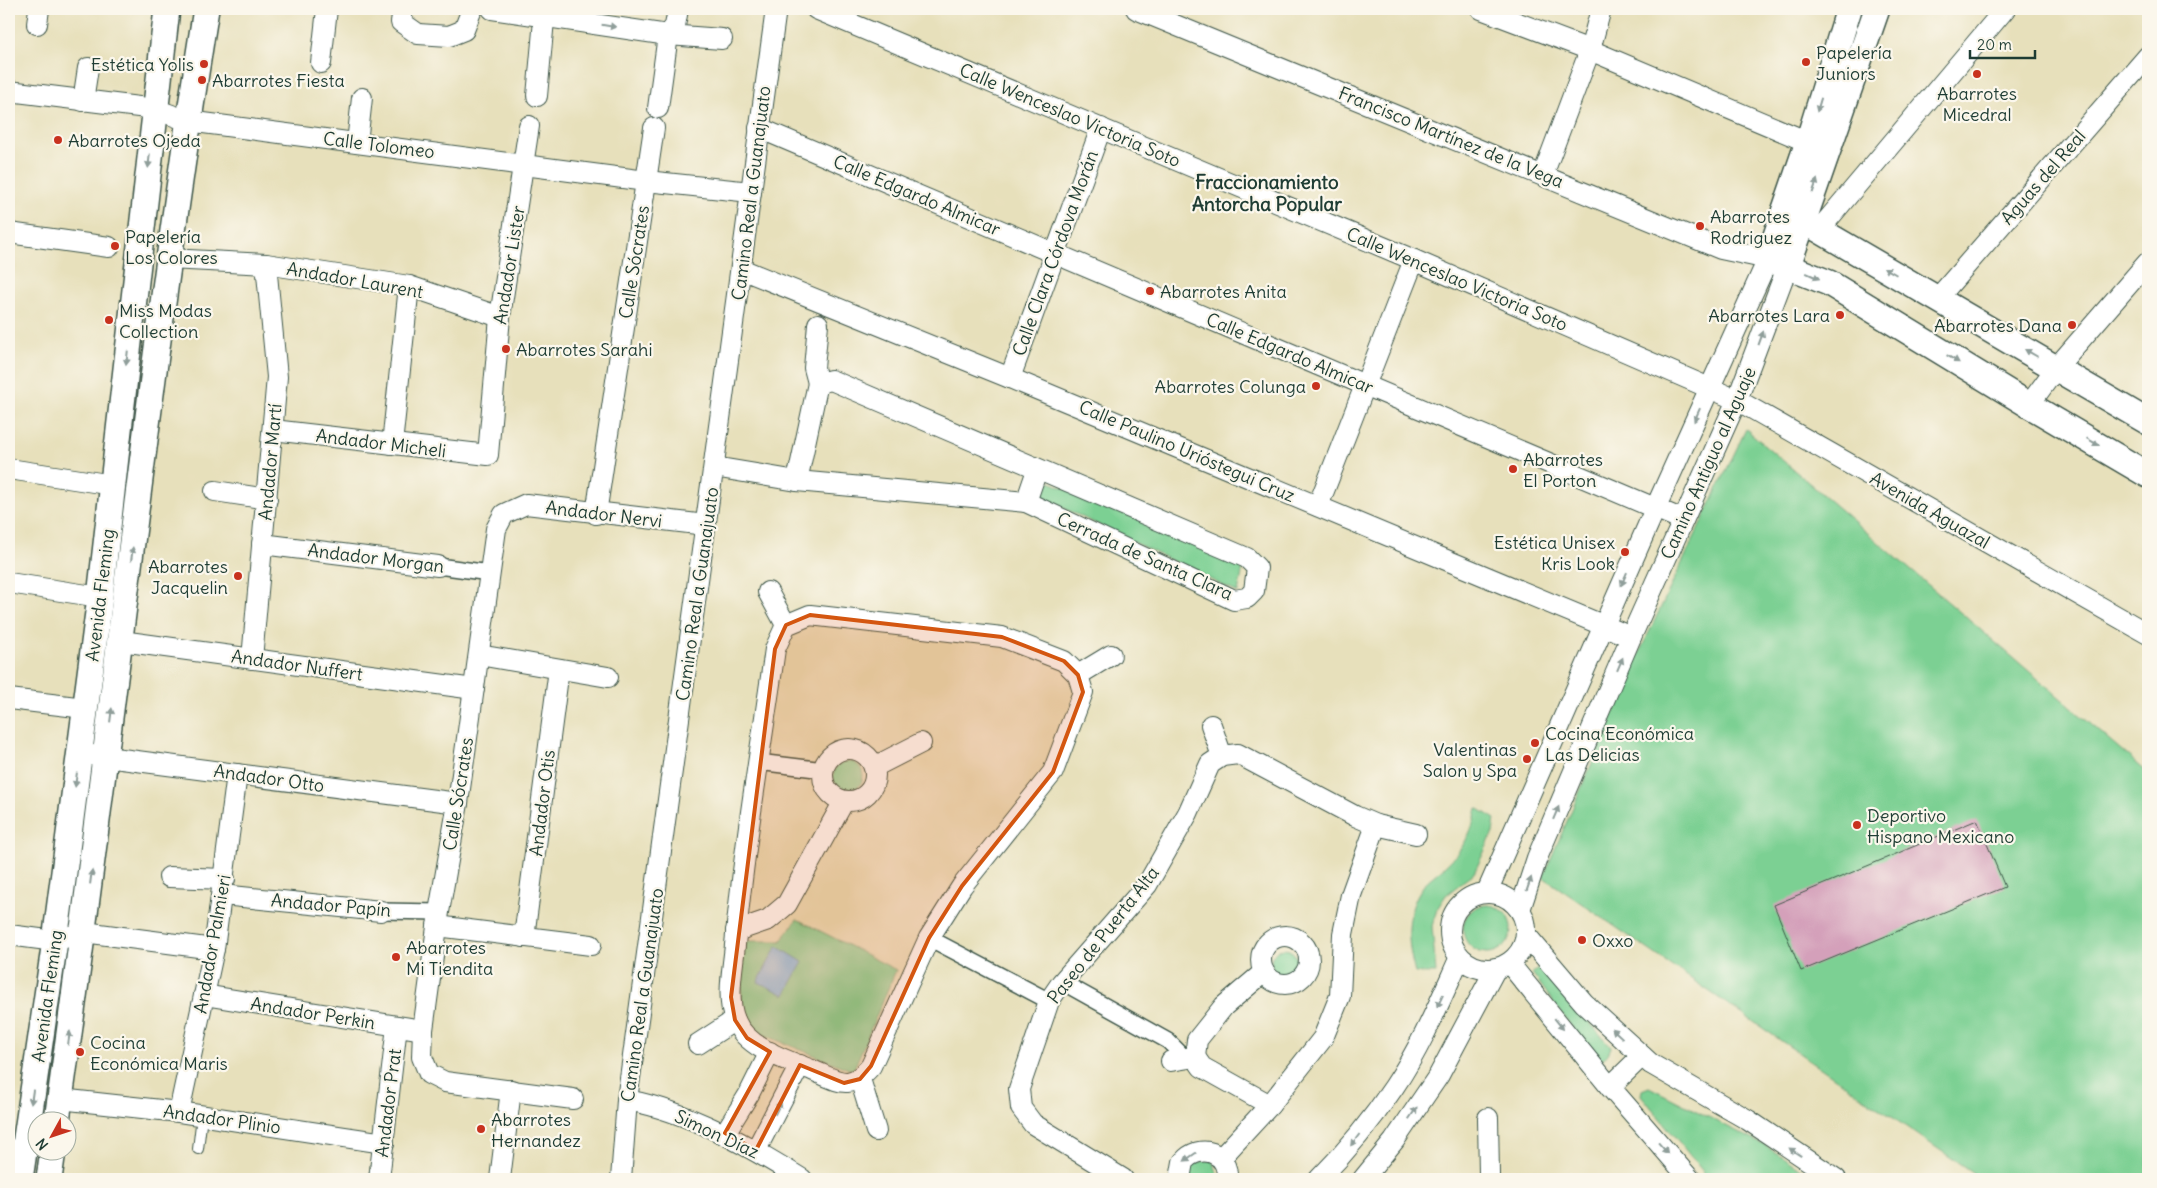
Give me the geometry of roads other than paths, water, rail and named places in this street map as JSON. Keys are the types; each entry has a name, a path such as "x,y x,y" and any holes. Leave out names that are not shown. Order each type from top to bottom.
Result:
{"street":[{"name":"Avenida Fleming","path":"17,1172 55,941 100,597 168,9"},
{"name":"Avenida Fleming","path":"59,1110 84,932 169,259 206,9"},
{"path":"321,63 327,9"},
{"path":"403,9 401,22 418,34 449,36 464,30 472,9"},
{"path":"492,9 544,12 668,35 722,39"},
{"path":"658,108 668,35 675,26 678,9"},
{"name":"Camino Real a Guanajuato","path":"621,1179 627,1100 776,9"},
{"name":"Calle Wenceslao Victoria Soto","path":"816,9 1414,260 1710,388"},
{"name":"Francisco Martínez de la Vega","path":"1136,9 1720,249 1778,262"},
{"path":"1481,9 1590,50 1808,142"},
{"path":"1543,175 1590,50 1601,9"},
{"name":"Camino Antiguo al Aguaje","path":"1802,220 1808,142 1850,9"},
{"name":"Camino Antiguo al Aguaje","path":"1487,892 1603,625 1710,388 1802,220 1877,9"},
{"path":"2005,9 1802,220 2148,422"},
{"path":"537,96 544,12"},
{"name":"Aguas del Real","path":"1937,298 2148,56"},
{"path":"83,101 88,68"},
{"name":"Calle Tolomeo","path":"9,91 155,109 188,121 646,181 751,192"},
{"path":"357,143 362,98"},
{"name":"Andador Lister","path":"488,455 500,317 529,126"},
{"name":"Calle Sócrates","path":"596,514 654,128"},
{"name":"Calle Edgardo Almicar","path":"759,128 1683,520"},
{"name":"Calle Clara Córdova Morán","path":"1010,378 1101,128"},
{"path":"9,233 109,246"},
{"name":"Andador Laurent","path":"169,259 266,264 409,286 500,317"},
{"path":"1318,506 1414,260"},
{"path":"1778,262 1829,283 2148,475"},
{"name":"Camino Antiguo al Aguaje","path":"1520,910 1537,858 1631,637 1737,400 1778,262"},
{"path":"2029,405 2056,368 2148,262"},
{"name":"Andador Martí","path":"252,659 277,377 266,264"},
{"name":"Calle Paulino Urióstegui Cruz","path":"742,269 1010,378 1631,637"},
{"path":"392,444 409,286"},
{"path":"797,481 818,383 814,368 818,324"},
{"name":"Cerrada de Santa Clara","path":"714,467 797,481 1026,502 1234,600 1247,598 1254,591 1257,568 1247,558 1037,470 831,380 818,383"},
{"name":"Avenida Aguazal","path":"1710,388 1737,400 2148,634"},
{"name":"Andador Micheli","path":"273,430 488,455"},
{"path":"9,469 114,485"},
{"path":"1026,502 1037,470"},
{"path":"215,491 267,499"},
{"name":"Andador Nervi","path":"504,514 526,504 596,514 706,525"},
{"name":"Calle Sócrates","path":"504,514 496,528 458,803 438,919 423,1030 422,1057 429,1074 445,1082 510,1090"},
{"name":"Andador Morgan","path":"262,544 490,573"},
{"path":"9,583 100,597"},
{"path":"768,592 786,625"},
{"path":"810,615 1002,637 1064,661 1078,675 1083,692 1053,772 962,886 929,938 871,1066 860,1079 844,1082 770,1052 747,1038 735,1020 731,997 740,884 775,649 786,625 810,615"},
{"name":"Andador Nuffert","path":"121,641 474,689"},
{"path":"479,655 608,677"},
{"path":"1078,675 1111,655"},
{"name":"Andador Otis","path":"524,937 559,668"},
{"path":"9,699 85,708"},
{"path":"1211,725 1222,756 1238,754 1376,825 1416,834"},
{"path":"874,767 921,743"},
{"path":"846,750 863,754 874,767 875,776 869,792 862,798 844,801 830,793 824,778 824,770 832,756 846,750"},
{"name":"Andador Otto","path":"79,753 458,803"},
{"name":"Paseo de Puerta Alta","path":"1123,1179 1033,1124 1021,1108 1018,1089 1049,1001 1062,982 1147,885 1188,814 1210,764 1222,756"},
{"path":"758,762 824,770"},
{"name":"Andador Palmieri","path":"179,1112 214,950 224,887 237,774"},
{"path":"736,931 768,920 787,904 844,801"},
{"path":"1180,1179 1183,1162 1194,1152 1208,1151 1228,1172 1270,1105 1323,1038 1340,996 1343,934 1351,895 1376,825"},
{"name":"Andador Papín","path":"169,877 438,919"},
{"path":"1363,1179 1394,1141 1438,1075 1502,965 1523,946 1526,926 1520,910 1511,900 1500,894 1487,892 1475,895 1464,901 1455,910 1450,922 1453,946 1460,957 1471,965 1483,968 1502,965"},
{"path":"438,919 524,937 591,945"},
{"path":"9,935 55,941 84,932 214,950"},
{"path":"1526,935 1584,1002 1652,1064 1748,1120 1836,1179"},
{"path":"929,938 1049,1001"},
{"path":"1319,1179 1348,1150 1395,1086 1435,1011 1460,957"},
{"path":"1502,965 1690,1179"},
{"path":"1184,1059 1224,1006 1264,972"},
{"path":"1062,982 1168,1042 1184,1059 1270,1105"},
{"name":"Andador Perkin","path":"204,995 423,1030"},
{"path":"698,1044 735,1020"},
{"name":"Andador Prat","path":"379,1179 398,1026"},
{"path":"725,1133 749,1094 770,1052"},
{"path":"1610,1087 1642,1056"},
{"path":"756,1150 800,1065"},
{"path":"860,1079 876,1131"},
{"path":"500,1179 510,1090 573,1099"},
{"name":"Simon Díaz","path":"627,1100 653,1105 725,1133 802,1179"},
{"name":"Andador Plinio","path":"78,1110 179,1112 384,1143"},
{"path":"1487,1178 1488,1118"},
{"path":"48,1179 51,1160"}],"lane":[{"path":"198,1149 202,1116"}],"water":[{"path":"777,946 803,962 785,995 758,982"}],"place":[{"name":"Papelería Juniors","path":"1806,62"},
{"name":"Estética Yolis","path":"204,64"},
{"name":"Abarrotes Micedral","path":"1977,74"},
{"name":"Abarrotes Fiesta","path":"202,80"},
{"name":"Abarrotes Ojeda","path":"58,140"},
{"name":"Abarrotes Rodriguez","path":"1700,226"},
{"name":"Papelería Los Colores","path":"115,246"},
{"name":"Abarrotes Anita","path":"1150,291"},
{"name":"Abarrotes Lara","path":"1840,315"},
{"name":"Miss Modas Collection","path":"109,320"},
{"name":"Abarrotes Dana","path":"2072,325"},
{"name":"Abarrotes Sarahi","path":"506,349"},
{"name":"Abarrotes Colunga","path":"1316,386"},
{"name":"Abarrotes El Porton","path":"1513,469"},
{"name":"Estética Unisex Kris Look","path":"1625,552"},
{"name":"Abarrotes Jacquelin","path":"238,576"},
{"name":"Cocina Económica Las Delicias","path":"1535,743"},
{"name":"Valentinas Salon y Spa","path":"1527,759"},
{"name":"Deportivo Hispano Mexicano","path":"1857,825"},
{"name":"Oxxo","path":"1582,940"},
{"name":"Abarrotes Mi Tiendita","path":"396,957"},
{"name":"Cocina Económica Maris","path":"80,1052"},
{"name":"Abarrotes Hernandez","path":"481,1129"}],"district":[{"name":"Fraccionamiento Antorcha Popular","path":"1267,193"}]}
